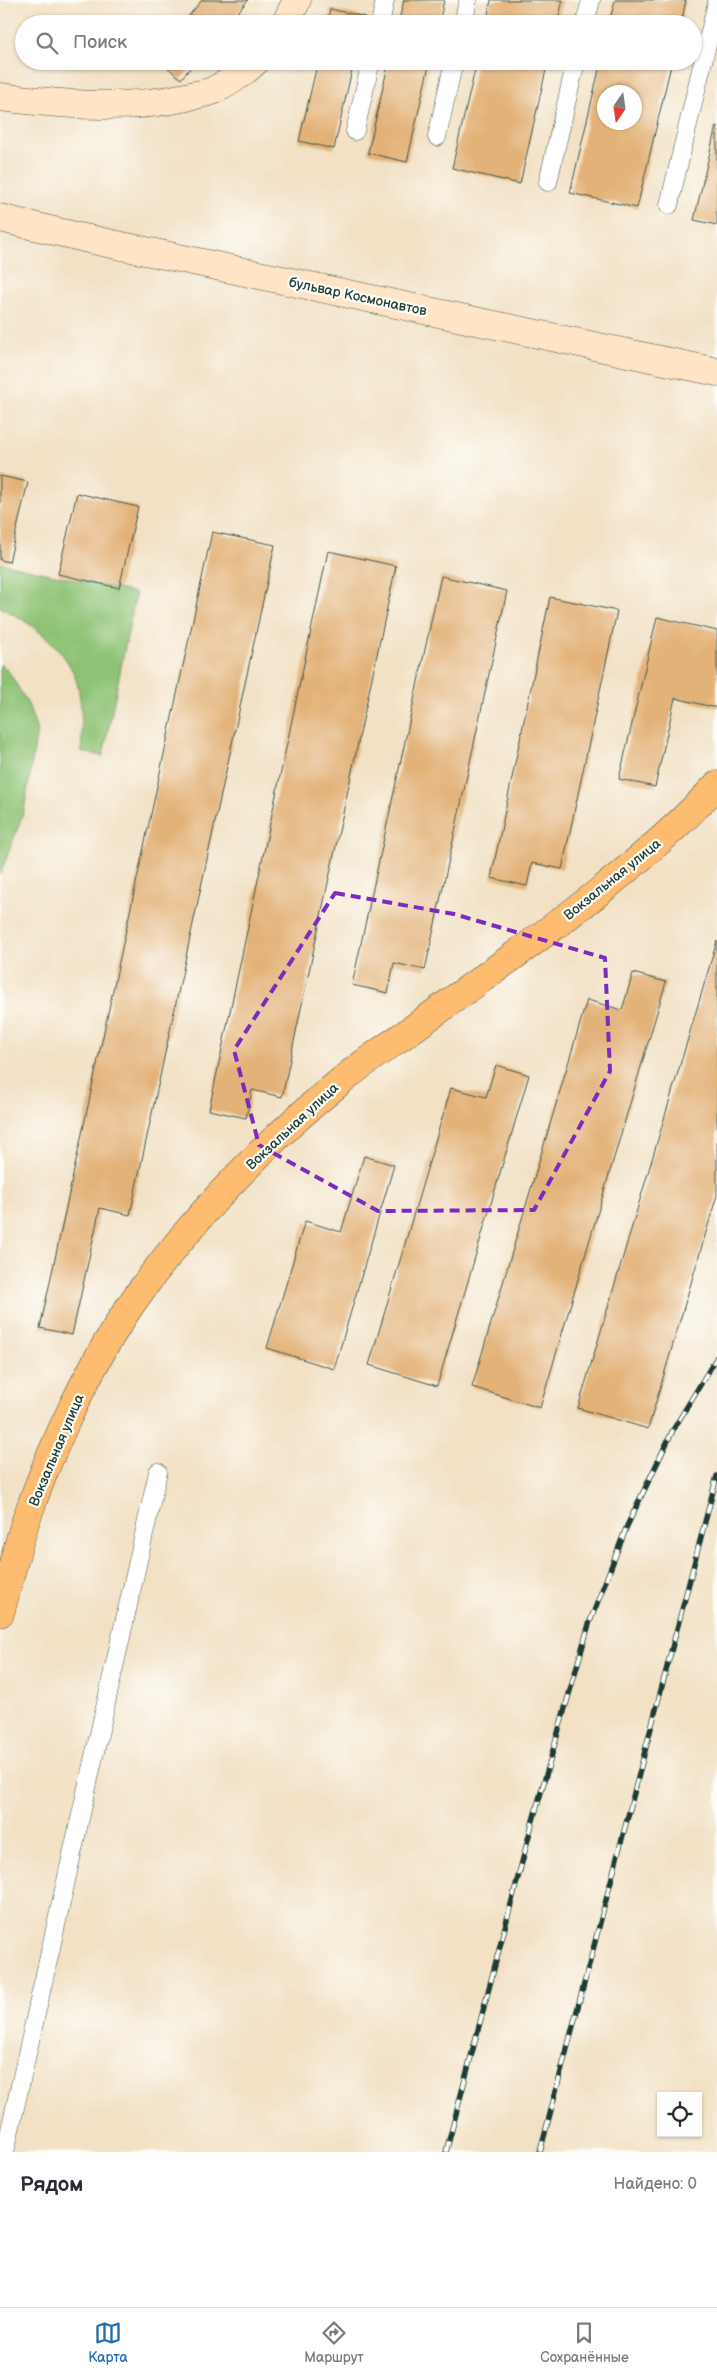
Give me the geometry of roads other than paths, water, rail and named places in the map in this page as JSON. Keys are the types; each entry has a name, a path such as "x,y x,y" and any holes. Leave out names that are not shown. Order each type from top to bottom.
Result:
{"main road":[{"path":"290,15 298,0"},
{"path":"0,97 55,103 116,105 168,101 212,91 246,70"},
{"name":"бульвар Космонавтов","path":"0,218 94,240 717,372"},
{"name":"Вокзальная улица","path":"0,1612 26,1521 53,1450 90,1372 138,1294 202,1216 270,1143 342,1080 638,862 717,785"}],"lane":[{"path":"382,15 385,0"},
{"path":"465,15 468,0"},
{"path":"587,15 591,0"},
{"path":"702,64 717,2"},
{"path":"355,131 369,70"},
{"path":"437,137 452,70"},
{"path":"548,182 574,70"},
{"path":"668,205 701,70"},
{"path":"5,2152 158,1472"}],"railway":[{"path":"446,2152 532,1824 589,1624 627,1526 673,1430 717,1357"},
{"path":"540,2152 717,1476"}]}
